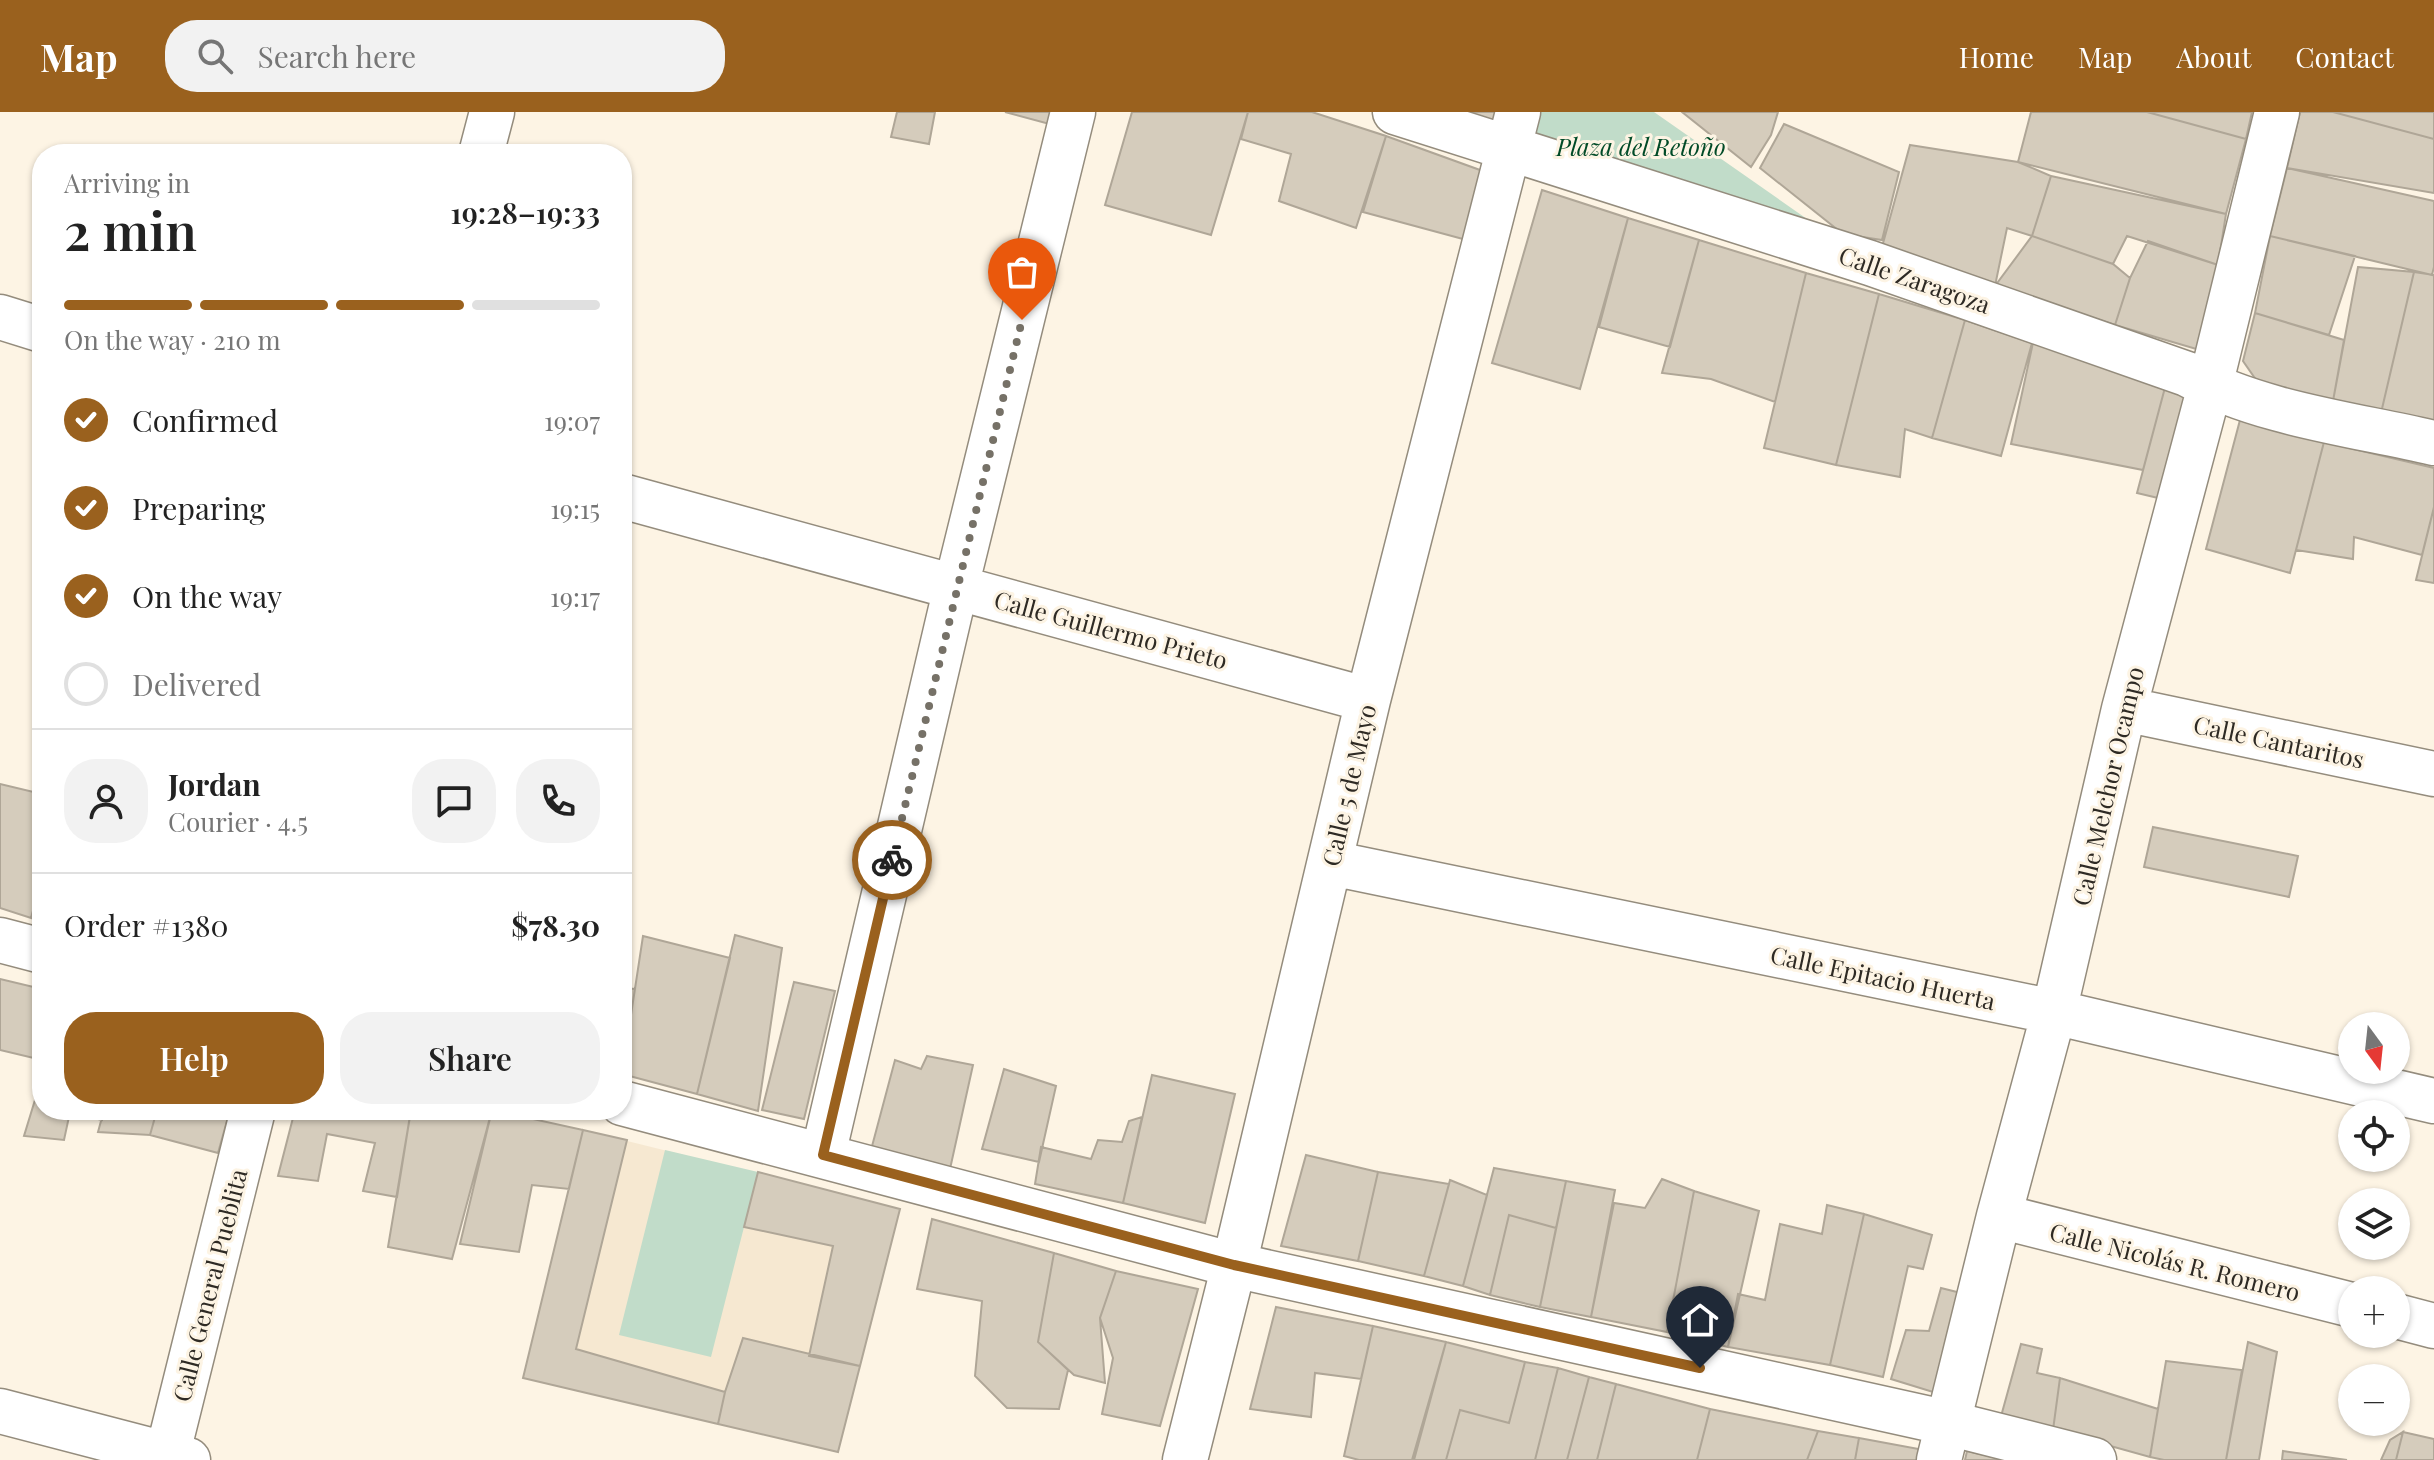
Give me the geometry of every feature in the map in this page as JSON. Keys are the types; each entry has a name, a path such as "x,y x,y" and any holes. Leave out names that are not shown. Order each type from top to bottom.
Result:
{"street":[{"path":"484,144 492,112"},
{"path":"823,1155 956,587 1073,112"},
{"name":"Calle Zaragoza","path":"1395,112 1512,129 1870,263 2187,374 2256,403 2434,443"},
{"name":"Calle Melchor Ocampo","path":"1944,1441 1999,1216 2054,1012 2124,709 2210,386 2277,112"},
{"name":"Calle 5 de Mayo","path":"1185,1460 1368,700 1512,129"},
{"path":"0,317 32,327"},
{"name":"Calle Guillermo Prieto","path":"632,499 1368,700"},
{"name":"Calle Cantaritos","path":"2124,709 2434,774"},
{"name":"Calle Epitacio Huerta","path":"1331,863 2054,1012 2434,1101"},
{"path":"0,940 32,948"},
{"path":"632,1106 1234,1265 1944,1441 2094,1460"},
{"name":"Calle General Pueblita","path":"174,1458 251,1120"},
{"name":"Calle Nicolás R. Romero","path":"1999,1216 2338,1301"},
{"path":"2410,1320 2434,1326"},
{"path":"0,1411 174,1458"}],"shaded area":[{"path":"583,1130 900,1209 838,1452 523,1378"}],"green space":[{"name":"Plaza del Retoño","path":"1538,112 1654,112 1870,263 1528,149"},
{"path":"665,1150 758,1172 711,1357 619,1335"}],"building":[{"path":"897,112 935,112 929,144 891,137"},
{"path":"1005,112 1060,112 1057,126"},
{"path":"1132,112 1248,112 1211,235 1105,205"},
{"path":"1248,112 1312,112 1386,136 1356,228 1279,201 1291,154 1241,139"},
{"path":"1465,112 1501,112 1498,123"},
{"path":"1682,112 1778,112 1771,135 1751,167"},
{"path":"2031,112 2147,112 2246,139 2226,214 2018,162"},
{"path":"2147,112 2252,112 2246,139"},
{"path":"2300,112 2333,112 2434,139 2434,193 2287,168"},
{"path":"2333,112 2434,112 2434,139"},
{"path":"1784,124 1899,172 1882,240 1843,234 1760,168"},
{"path":"1386,136 1491,174 1474,242 1363,212"},
{"path":"1910,145 2018,162 2051,176 2032,236 2007,228 1995,286 1882,247"},
{"path":"2287,168 2434,201 2432,275 2270,236"},
{"path":"2051,176 2226,214 2218,265 2127,236 2113,264 2032,236"},
{"path":"1542,190 1628,218 1580,389 1492,363"},
{"path":"1628,218 1699,240 1670,347 1599,327"},
{"path":"2032,236 2113,264 2130,278 2115,325 1995,286"},
{"path":"2270,236 2355,256 2329,335 2255,313"},
{"path":"1699,240 1806,273 1775,402 1711,379 1662,373"},
{"path":"2148,241 2218,265 2203,351 2115,325 2130,278"},
{"path":"2358,267 2414,272 2381,413 2333,401"},
{"path":"2414,272 2434,275 2434,421 2381,413"},
{"path":"1806,273 1879,294 1836,465 1764,448"},
{"path":"1879,294 1965,320 1932,438 1905,429 1900,477 1836,465"},
{"path":"2255,313 2344,340 2333,401 2259,384 2243,361"},
{"path":"1965,320 2032,343 2001,456 1932,438"},
{"path":"2034,338 2167,380 2143,470 2011,444"},
{"path":"2167,380 2201,407 2175,502 2137,493"},
{"path":"2240,420 2324,442 2290,573 2206,549"},
{"path":"2324,442 2434,468 2434,507 2422,555 2354,537 2353,559 2296,550"},
{"path":"2434,507 2434,583 2416,580"},
{"path":"0,784 32,792 32,914 31,918 0,908"},
{"path":"2153,827 2298,856 2289,897 2144,867"},
{"path":"735,935 782,948 758,1111 697,1094"},
{"path":"643,936 730,958 697,1094 632,1077 632,1008"},
{"path":"0,979 32,987 32,1058 0,1050"},
{"path":"794,982 835,991 804,1119 762,1110"},
{"path":"927,1056 973,1065 950,1169 871,1150 895,1060 921,1069"},
{"path":"1004,1069 1056,1086 1039,1162 982,1149"},
{"path":"1152,1075 1235,1094 1205,1223 1123,1203"},
{"path":"32,1110 32,1120 68,1120 64,1140 24,1136"},
{"path":"1142,1117 1123,1203 1035,1184 1041,1147 1091,1159 1098,1140 1122,1142 1129,1121"},
{"path":"101,1120 154,1120 150,1135 98,1132"},
{"path":"154,1120 227,1120 218,1153 150,1135"},
{"path":"292,1120 409,1120 397,1197 363,1191 375,1143 327,1134 318,1181 278,1176"},
{"path":"409,1120 489,1120 452,1259 388,1247"},
{"path":"490,1120 538,1120 583,1130 569,1189 532,1185 519,1252 460,1244"},
{"path":"583,1130 627,1140 576,1349 725,1392 718,1424 523,1378"},
{"path":"1306,1155 1378,1172 1358,1261 1281,1246"},
{"path":"1494,1168 1566,1181 1556,1228 1509,1215 1490,1295 1463,1286"},
{"path":"758,1172 900,1209 860,1366 809,1356 833,1246 744,1227"},
{"path":"1378,1172 1449,1184 1424,1276 1358,1261"},
{"path":"1662,1179 1694,1191 1667,1332 1591,1317 1614,1203 1645,1208"},
{"path":"1450,1180 1487,1195 1463,1286 1424,1276"},
{"path":"1566,1181 1615,1190 1591,1317 1540,1307"},
{"path":"1694,1191 1759,1211 1728,1347 1667,1332"},
{"path":"1827,1205 1864,1214 1830,1365 1728,1347 1738,1294 1765,1300 1780,1224 1822,1234"},
{"path":"1864,1214 1932,1235 1923,1269 1908,1266 1883,1377 1830,1365"},
{"path":"1509,1215 1556,1228 1540,1307 1490,1295"},
{"path":"932,1219 1054,1253 1038,1342 1068,1370 1059,1409 1007,1408 975,1376 982,1301 917,1289"},
{"path":"1054,1253 1116,1271 1100,1318 1105,1383 1074,1375 1038,1342"},
{"path":"1116,1271 1198,1289 1160,1426 1102,1414 1113,1358 1100,1318"},
{"path":"1941,1288 1961,1293 1933,1392 1891,1379 1906,1330 1929,1331"},
{"path":"1276,1307 1373,1326 1361,1379 1315,1373 1311,1417 1250,1409"},
{"path":"1373,1326 1446,1342 1412,1460 1359,1460 1344,1456"},
{"path":"743,1338 860,1366 838,1452 718,1424"},
{"path":"1446,1342 1525,1362 1509,1423 1460,1410 1446,1460 1414,1460"},
{"path":"2248,1342 2277,1352 2259,1460 2226,1460"},
{"path":"2021,1344 2042,1349 2037,1373 2060,1378 2053,1430 2000,1420"},
{"path":"2166,1361 2242,1370 2226,1460 2164,1460 2150,1457"},
{"path":"1525,1362 1558,1368 1535,1460 1446,1460 1460,1410 1509,1423"},
{"path":"1558,1368 1589,1377 1567,1460 1535,1460"},
{"path":"1589,1377 1616,1384 1597,1460 1567,1460"},
{"path":"2060,1378 2158,1409 2150,1457 2053,1430"},
{"path":"1616,1384 1710,1409 1697,1460 1597,1460"},
{"path":"1710,1409 1818,1431 1807,1460 1697,1460"},
{"path":"1818,1431 1859,1438 1855,1460 1807,1460"},
{"path":"2410,1434 2434,1439 2434,1460 2396,1460 2402,1436"},
{"path":"2402,1436 2396,1460 2381,1460 2390,1440"},
{"path":"1859,1438 1924,1450 1921,1460 1855,1460"},
{"path":"1967,1451 2006,1460 1965,1460"},
{"path":"2283,1451 2347,1460 2282,1460"}],"way so far":[{"path":"892,860 1022,320"}],"route":[{"path":"892,860 823,1155 1234,1265 1700,1368"}]}
